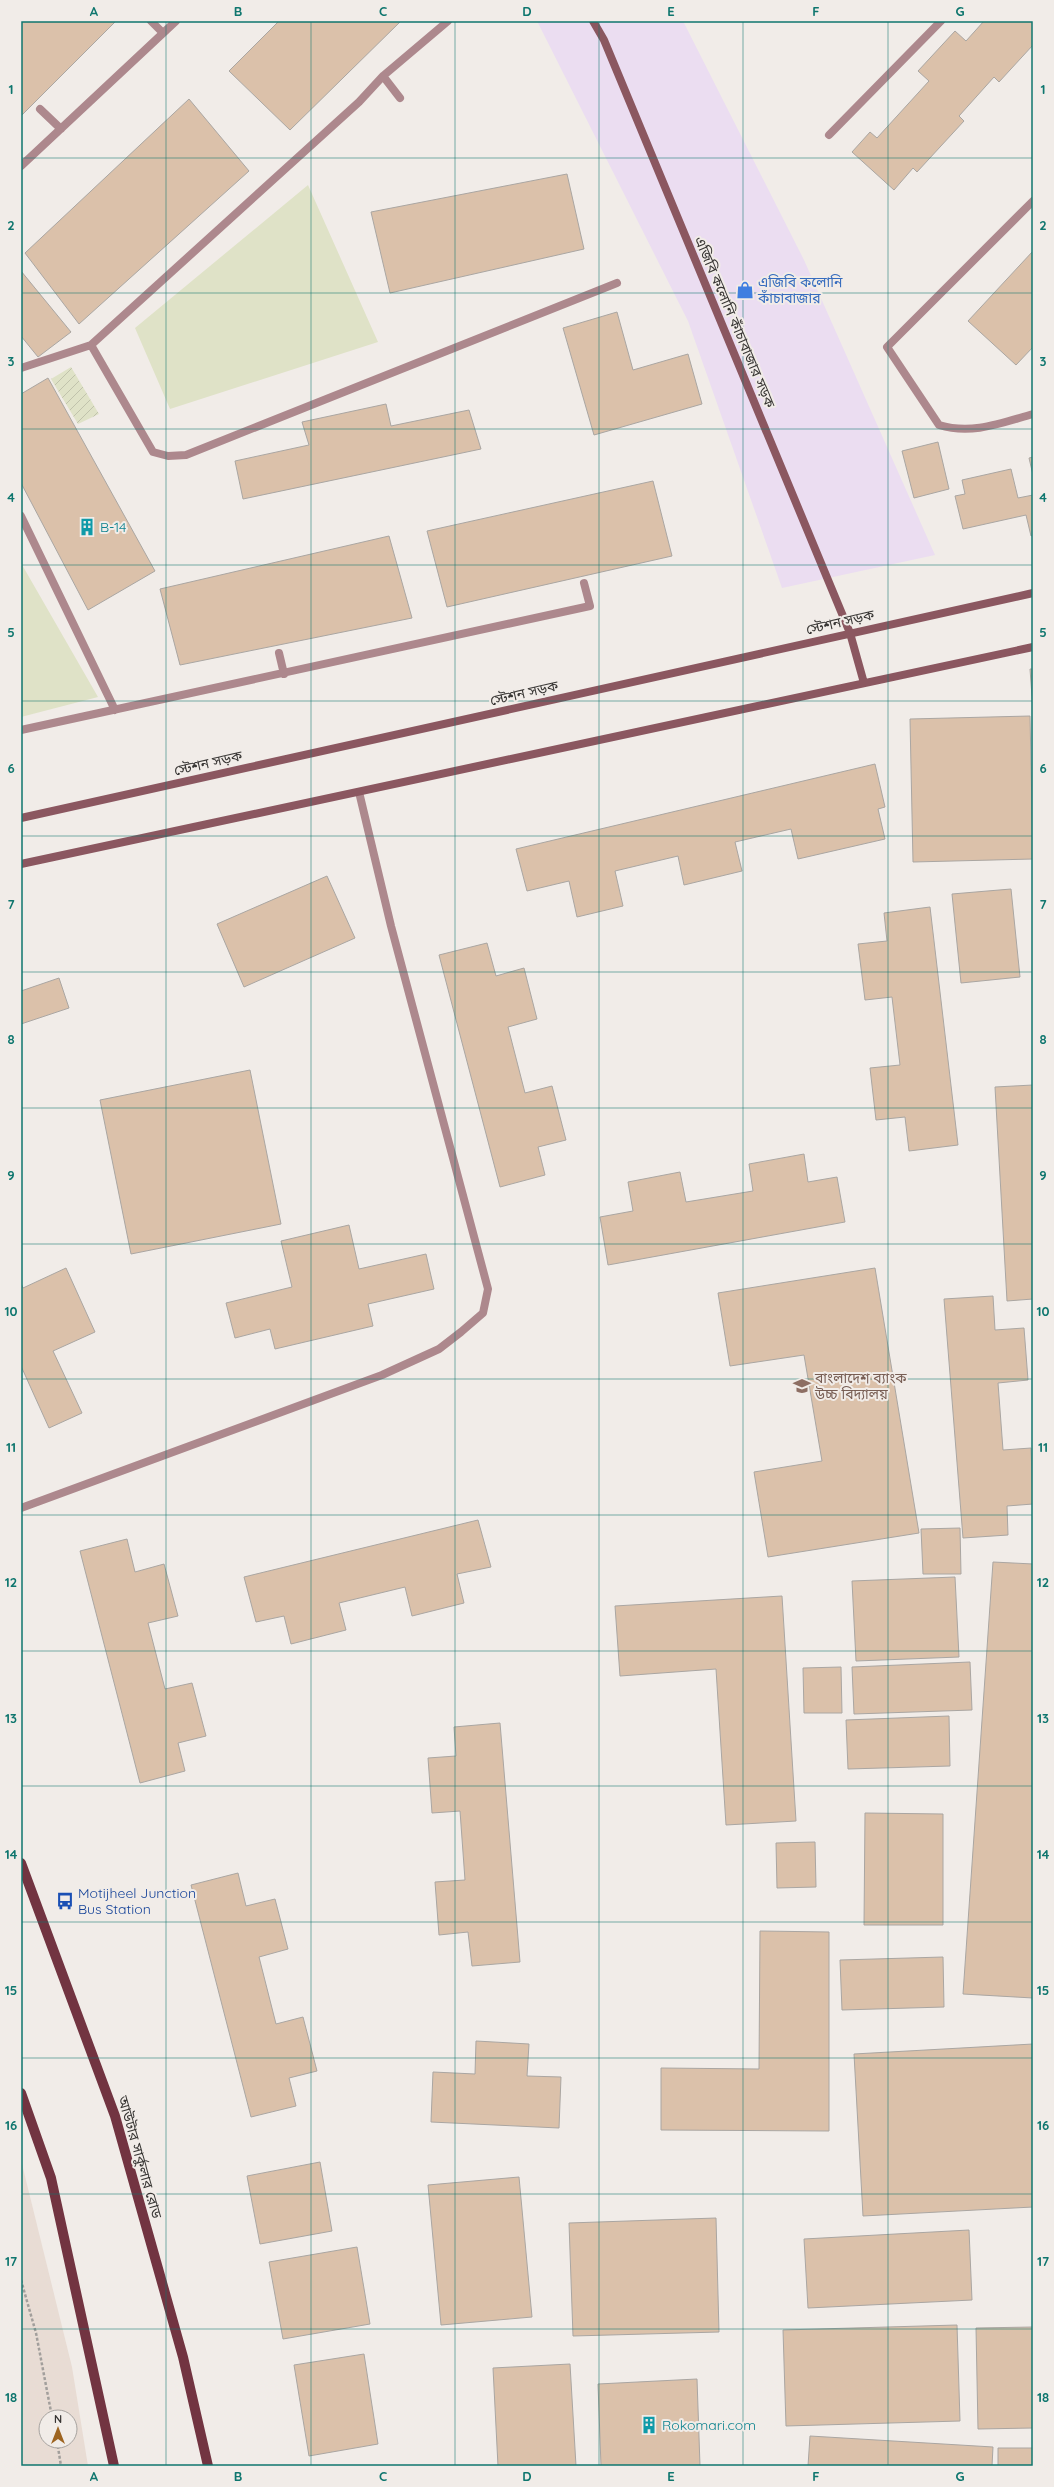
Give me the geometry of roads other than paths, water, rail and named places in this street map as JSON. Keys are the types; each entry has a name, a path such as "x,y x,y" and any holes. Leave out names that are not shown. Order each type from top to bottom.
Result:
{"main road":[{"name":"এজিবি কলোনি কাঁচাবাজার সড়ক","path":"594,21 604,40 850,633 864,683"},
{"name":"স্টেশন সড়ক","path":"21,818 1033,593"},
{"path":"21,864 1033,647"},
{"name":"আউটার সার্কুলার রোড","path":"21,1863 115,2116 183,2357 208,2466"},
{"path":"21,2093 51,2178 114,2466"}],"street":[{"path":"151,21 163,33"},
{"path":"21,166 176,21"},
{"path":"21,368 91,345 359,102 383,76 448,21"},
{"path":"829,135 941,21"},
{"path":"383,76 400,98"},
{"path":"40,109 61,129"},
{"path":"1033,201 887,347 939,425 956,430 976,429 1033,414"},
{"path":"91,345 153,452 168,456 186,455 617,282"},
{"path":"21,516 115,710"},
{"path":"21,730 284,674 590,606 584,583"},
{"path":"279,653 284,674"},
{"path":"21,1508 382,1375 439,1349 483,1313 488,1289 391,926 359,792"}],"place":[{"name":"এজিবি কলোনি কাঁচাবাজার","path":"745,290"},
{"name":"B-14","path":"87,527"},
{"name":"বাংলাদেশ ব্যাংক উচ্চ বিদ্যালয়","path":"802,1386"},
{"name":"Motijheel Junction Bus Station","path":"65,1901"},
{"name":"Rokomari.com","path":"649,2425"}]}
